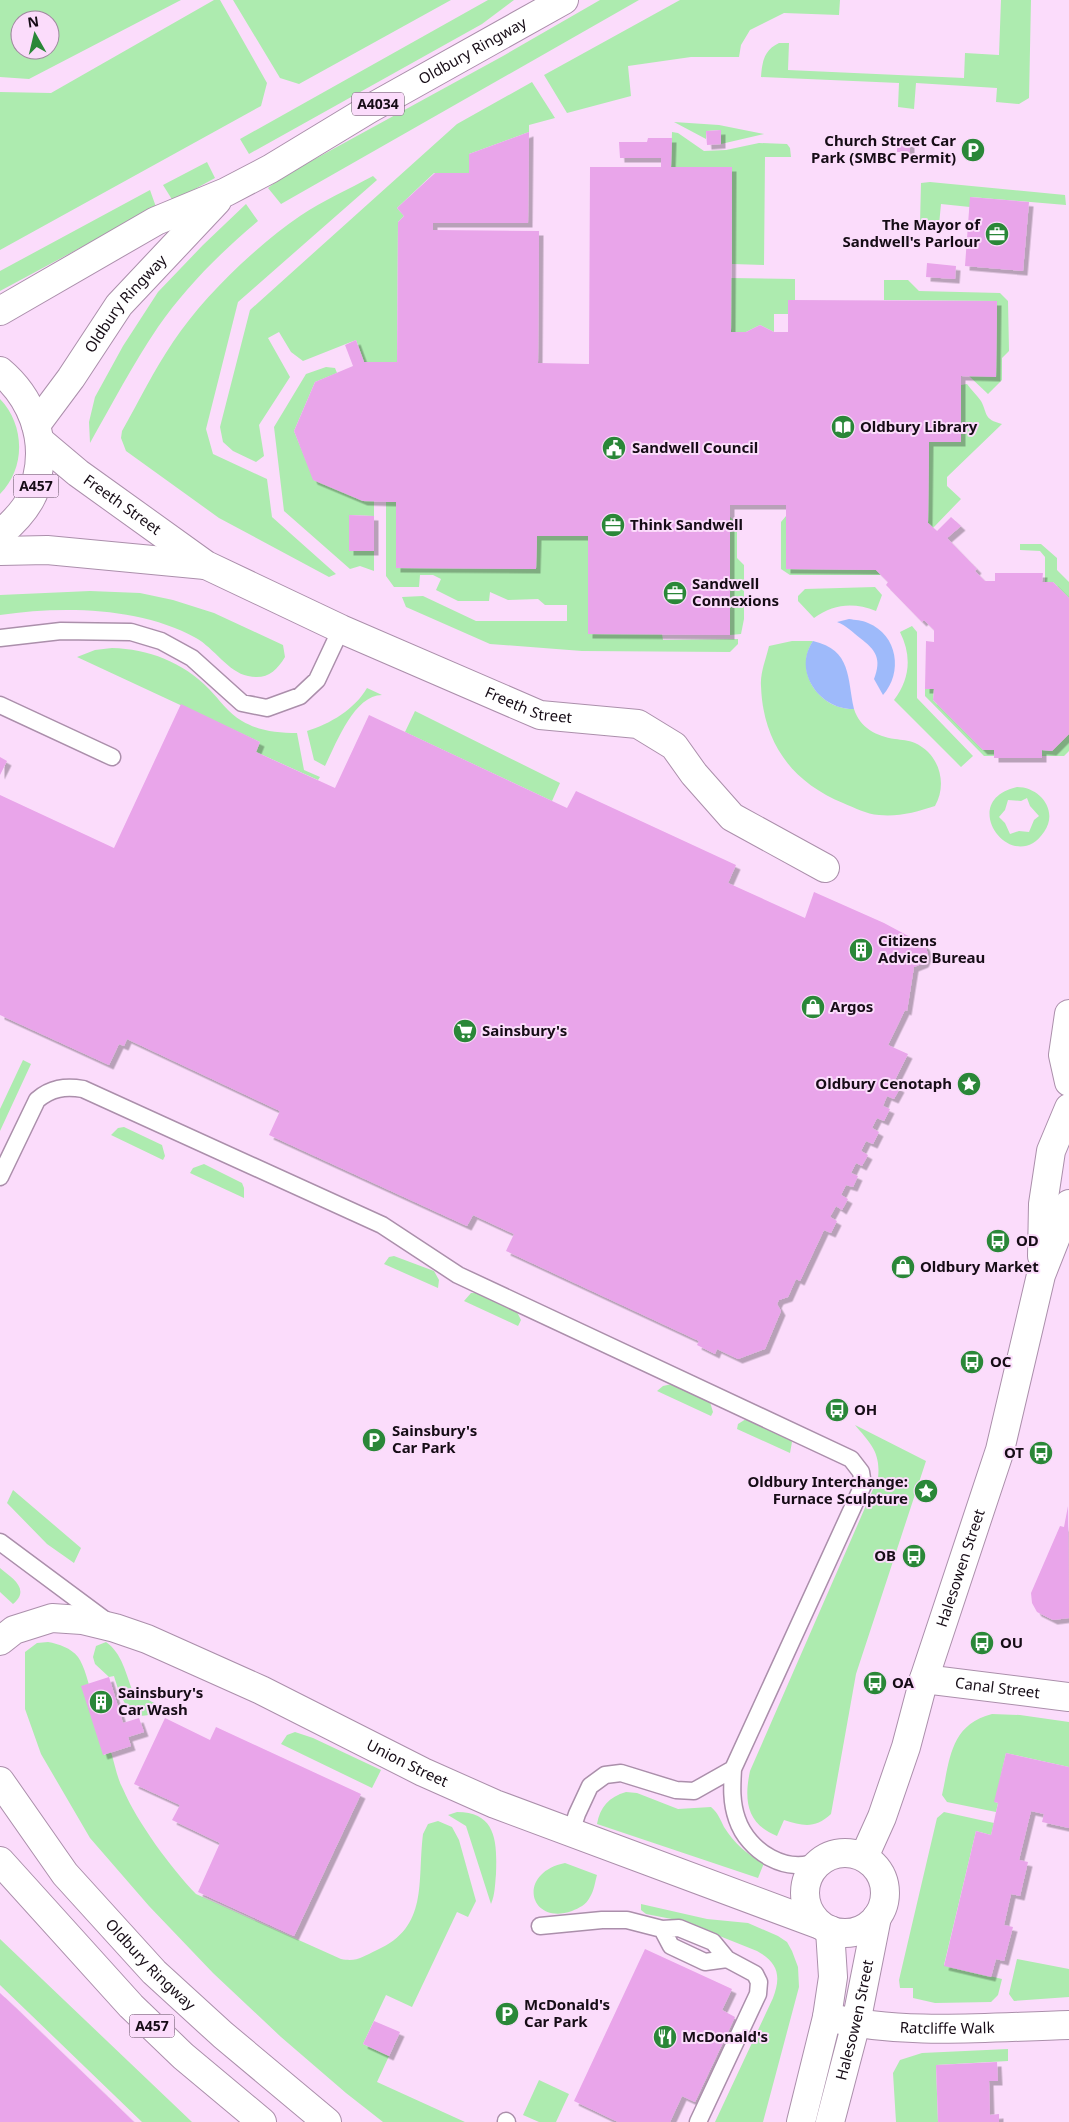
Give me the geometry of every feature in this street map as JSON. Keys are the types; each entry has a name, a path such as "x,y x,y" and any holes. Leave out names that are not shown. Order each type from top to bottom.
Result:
{"main road":[{"path":"531,19 552,0"},
{"name":"Oldbury Ringway","path":"0,311 156,221 226,192 564,0"},
{"name":"Oldbury Ringway","path":"38,433 71,378 120,305 226,192"},
{"name":"A457","path":"0,371 11,380 25,398 38,433 39,471 34,494 21,513 0,534"},
{"name":"Freeth Street","path":"38,433 85,478 206,565 341,629 540,715 638,724 674,746 694,774 732,817 825,868"},
{"name":"Freeth Street","path":"0,551 47,550 206,565"},
{"path":"1069,1014 1063,1055 1069,1082 1067,1094 1069,1100"},
{"name":"Halesowen Street","path":"1042,1275 1043,1204 1051,1151 1069,1108"},
{"name":"Halesowen Street","path":"830,2122 856,2023 877,1917 884,1901 885,1886 879,1871 864,1857 882,1817 906,1747 924,1679 1000,1450 1042,1275 1069,1204"},
{"name":"Union Street","path":"0,1641 14,1630 52,1618 82,1620 115,1628 261,1690 423,1772 495,1804 825,1928"},
{"name":"Canal Street","path":"924,1679 1069,1697"},
{"name":"Oldbury Ringway","path":"0,1781 65,1874 154,1972 223,2035 327,2122"},
{"path":"864,1857 852,1852 837,1853 820,1860 806,1878 805,1905 825,1928 847,1933 867,1927 877,1917"},
{"name":"A457","path":"0,1861 131,2006 183,2056 262,2122"},
{"name":"Halesowen Street","path":"801,2122 827,2017 833,1977 825,1928"},
{"name":"Ratcliffe Walk","path":"827,2017 911,2030 1069,2025"}],"lane":[{"path":"0,638 61,631 131,632 161,641 192,658 242,703 267,708 300,696 316,680 341,629"},
{"path":"0,706 112,757"},
{"path":"0,1177 37,1100 45,1092 66,1086 83,1089 382,1225 458,1275 851,1459 861,1472 863,1485 733,1769 732,1798 737,1820 745,1835 756,1848 771,1860 779,1862 810,1865 820,1860"},
{"path":"0,1542 115,1628"},
{"path":"571,1832 590,1786 605,1775 621,1773 676,1790 694,1791 733,1769"},
{"path":"540,1926 602,1920 627,1920 662,1929 679,1928 714,1942 727,1960 755,1974 760,1982 758,1994 698,2122"}],"green space":[{"path":"0,0 181,0 29,79 0,77"},
{"path":"214,0 220,0 267,83 261,106 0,250 0,92 51,93"},
{"path":"233,0 451,0 299,84 280,78"},
{"path":"488,0 514,0 482,24 249,154 240,139"},
{"path":"600,0 639,0 281,204 268,188 282,177 503,56"},
{"path":"680,0 840,0 839,15 784,13 750,30 741,45 739,57 691,57 628,66 631,96 567,113 544,75"},
{"path":"1001,0 1031,0 1029,98 1019,104 996,102 997,88 916,83 914,109 898,107 899,83 761,77 763,61 770,49 779,43 789,43 788,70 964,78 965,53 999,55"},
{"path":"532,82 555,118 529,125 529,132 469,154 469,173 434,173 397,208 404,216 398,222 397,362 364,362 356,340 303,361 291,352 279,332 268,338 290,377 259,425 264,456 256,462 233,451 223,442 220,427 250,310 457,124"},
{"path":"674,122 719,125 764,134 721,144 720,130 706,131 706,139"},
{"path":"672,132 678,133 704,151 726,150 759,143 787,144 790,148 791,157 765,157 764,265 732,264 732,167 671,167"},
{"path":"207,162 215,178 173,201 163,185"},
{"path":"373,176 377,180 238,302 206,429 213,454 267,479 272,517 336,574 329,577 219,518 126,451 121,438 122,431 166,353 185,325 231,274 265,242 300,216 326,200"},
{"path":"930,182 1065,195 1066,205 971,197 970,207 941,204 939,225 920,224 921,183"},
{"path":"150,190 156,207 0,291 0,271"},
{"path":"246,204 258,221 205,271 169,312 140,355 90,443 89,422 95,397 123,346 158,292"},
{"path":"731,278 795,279 795,300 788,300 788,314 774,314 774,332 760,325 746,332 731,332"},
{"path":"884,280 908,280 919,291 1000,293 1008,301 1009,351 1002,358 1002,380 988,394 969,376 996,376 997,301 884,300"},
{"path":"326,367 335,368 337,373 315,382 294,431 314,480 363,501 374,501 374,516 349,515 349,551 374,551 374,571 360,566 350,569 284,511 274,427 306,374"},
{"path":"967,384 981,401 987,416 1002,424 947,477 947,486 961,499 933,528 928,523 929,442 961,442 961,385"},
{"path":"0,399 14,421 19,446 14,472 0,494"},
{"path":"386,502 396,502 396,568 536,569 537,536 588,536 662,634 663,640 738,639 738,644 730,652 582,651 490,644 406,607 402,597 423,596 476,621 567,621 567,605 545,605 538,599 508,600 490,592 489,601 458,601 436,590 441,579 433,575 420,575 419,587 394,587 386,576"},
{"path":"786,516 786,569 876,570 881,575 790,575 781,569 781,522"},
{"path":"730,517 737,523 737,558 744,565 744,619 741,634 730,635"},
{"path":"1020,544 1041,544 1057,558 1057,570 1069,582 1069,598 1053,582 1045,582 1045,557 1040,551 1020,550"},
{"path":"875,587 882,595 876,611 859,606 844,606 821,613 814,618 798,601 798,596 805,589"},
{"path":"90,591 140,593 173,600 214,613 283,645 285,657 270,674 254,677 234,670 196,638 151,620 126,615 75,610 49,610 0,615 0,595"},
{"path":"912,626 917,632 917,698 973,756 961,767 894,700 903,684 908,667 904,641 900,632"},
{"path":"792,641 813,641 806,664 808,676 820,696 841,708 854,709 860,721 875,733 888,738 912,742 930,754 939,770 941,779 939,797 935,806 900,815 870,813 856,809 825,794 795,772 774,743 767,725 761,686 762,671 769,646"},
{"path":"112,648 152,654 176,664 199,680 232,714 248,724 268,731 297,733 304,770 320,777 318,780 256,752 260,742 77,657 95,650"},
{"path":"367,688 382,695 372,697 355,712 340,734 325,766 314,760 307,731 341,715 356,703"},
{"path":"925,689 934,689 933,700 983,750 994,750 994,756 984,756 925,696"},
{"path":"415,711 560,783 552,801 405,732"},
{"path":"1069,734 1069,751 1064,756 1042,756 1042,750 1052,751"},
{"path":"1017,787 1025,788 1033,791 1045,802 1049,816 1048,824 1044,832 1031,844 1018,846 1005,842 996,832 990,820 991,806 999,795","holes":["1027,798 1030,806 1039,816 1034,820 1029,832 1019,831 1010,834 1005,823 999,817 1005,810 1008,800 1021,801"]},
{"path":"23,1060 31,1064 0,1131 0,1109"},
{"path":"124,1127 162,1145 165,1156 163,1160 111,1135 118,1128"},
{"path":"204,1164 242,1183 244,1198 190,1173 193,1168"},
{"path":"394,1256 434,1271 439,1280 438,1288 384,1264 389,1257"},
{"path":"471,1293 477,1293 516,1310 521,1320 518,1326 464,1301"},
{"path":"672,1384 710,1402 713,1412 711,1416 657,1391 663,1386"},
{"path":"746,1419 752,1420 789,1438 792,1442 790,1453 737,1429 738,1424"},
{"path":"855,1425 926,1461 856,1674 831,1814 820,1822 809,1825 784,1820 777,1836 759,1825 753,1818 748,1801 748,1781 750,1771 878,1478 878,1461 873,1448"},
{"path":"13,1490 81,1548 74,1563 47,1544 7,1503"},
{"path":"0,1568 18,1584 20,1589 18,1599 13,1604 0,1592"},
{"path":"48,1642 72,1651 78,1657 90,1689 104,1755 111,1752 121,1785 137,1816 166,1858 196,1894 341,1959 347,1960 363,1957 394,1940 405,1929 413,1916 420,1886 423,1834 428,1824 438,1821 452,1827 459,1840 476,1901 468,1917 457,1912 412,2007 386,1995 363,2044 389,2056 377,2082 465,2122 383,2122 281,2037 213,1973 149,1906 90,1838 41,1754 25,1709 25,1652 37,1643"},
{"path":"106,1642 120,1658 133,1692 162,1707 152,1714 143,1716 130,1710 120,1694 114,1676 109,1677 95,1664 93,1657 96,1646"},
{"path":"992,1714 1020,1715 1069,1722 1069,1767 1006,1753 995,1802 998,1803 996,1812 947,1802 942,1795 954,1745 968,1726 978,1719"},
{"path":"295,1732 313,1738 381,1770 372,1788 281,1744 287,1735"},
{"path":"626,1792 637,1793 678,1809 711,1807 732,1838 752,1856 764,1863 758,1878 597,1824 600,1813 606,1804"},
{"path":"457,1812 470,1813 480,1817 492,1831 496,1851 496,1874 491,1904 466,1826 448,1815"},
{"path":"944,1812 994,1823 991,1835 976,1831 944,1965 1002,1979 998,1995 991,2002 935,2003 913,1998 913,1988 900,1988 899,1980 937,1818"},
{"path":"565,1863 597,1875 592,1892 584,1904 572,1911 557,1914 546,1911 538,1905 534,1896 534,1887 539,1877 549,1869"},
{"path":"641,1904 707,1919 748,1923 787,1942 798,1967 799,1987 763,2122 715,2122 773,1998 777,1983 774,1966 770,1960 757,1951 682,1921 646,1914 641,1910"},
{"path":"0,1939 192,2122 142,2122 0,1985"},
{"path":"1017,1959 1069,1969 1069,1997 1014,2001 1009,1994"},
{"path":"1008,2049 1008,2061 936,2065 938,2122 896,2122 893,2073 900,2060 922,2053"},
{"path":"539,2080 569,2094 556,2122 539,2122 523,2115"}],"water":[{"path":"849,619 866,622 878,629 886,636 891,645 895,666 889,686 883,695 874,679 877,660 874,651 866,642 844,625 837,622"},
{"path":"813,641 826,645 841,658 846,667 854,709 842,708 830,703 813,687 808,676 806,664 807,653"}],"building":[{"path":"721,130 721,144 707,145 706,131"},
{"name":"Sandwell Council","path":"529,132 528,223 433,223 433,230 539,231 538,363 589,364 590,167 661,167 661,158 620,158 619,142 647,142 648,138 672,138 671,167 732,167 731,332 746,332 760,325 774,332 788,332 788,300 997,301 996,377 961,376 961,442 929,442 928,523 937,531 951,517 961,526 947,538 977,569 975,571 985,581 995,581 995,573 1043,573 1042,582 1053,582 1069,598 1069,734 1052,751 1042,750 1042,758 994,758 994,750 983,750 933,700 934,689 925,689 926,641 934,642 934,630 924,620 922,622 886,585 888,582 876,570 786,569 786,505 730,505 730,635 588,634 588,536 537,536 536,569 396,568 396,502 363,501 313,480 294,431 315,382 353,366 345,345 356,340 364,362 397,362 398,222 404,216 397,208 435,173 469,173 469,154"},
{"path":"897,142 910,142 910,152 897,152"},
{"name":"The Mayor of Sandwell's Parlour","path":"970,197 1029,202 1023,271 965,266"},
{"path":"927,263 956,266 955,279 926,277"},
{"path":"349,515 374,516 374,551 349,551"},
{"name":"Sainsbury's","path":"181,704 260,742 256,752 335,788 369,715 567,808 576,791 736,865 728,883 805,918 814,892 884,923 925,945 928,954 924,963 914,967 907,1011 905,1010 888,1045 908,1054 893,1084 900,1088 894,1099 887,1096 883,1106 890,1109 884,1121 877,1118 872,1128 879,1132 873,1144 866,1141 861,1151 868,1155 862,1166 856,1163 851,1173 858,1176 853,1187 846,1185 841,1195 848,1199 842,1210 836,1206 830,1217 837,1221 831,1233 824,1230 800,1281 796,1279 788,1297 779,1300 777,1304 781,1311 765,1349 738,1359 717,1349 715,1354 697,1345 699,1341 506,1251 514,1234 473,1215 467,1226 269,1135 280,1111 127,1039 124,1046 119,1044 109,1065 0,1015 0,795 114,848"},
{"path":"0,757 7,761 0,775"},
{"path":"1068,1506 1069,1618 1053,1620 1037,1612 1032,1603 1031,1593 1060,1526 1064,1527"},
{"name":"Sainsbury's Car Wash","path":"109,1677 123,1723 139,1718 144,1732 128,1737 131,1746 103,1755 81,1686"},
{"path":"165,1718 210,1740 216,1727 361,1794 294,1936 198,1892 220,1843 172,1820 180,1805 134,1784"},
{"path":"1006,1753 1069,1767 1069,1828 1042,1822 1044,1814 1031,1811 1019,1860 1028,1862 1020,1896 1011,1894 1004,1925 1013,1927 1004,1961 996,1959 991,1977 944,1966 976,1831 991,1835 998,1803 994,1802"},
{"name":"McDonald's","path":"645,1949 732,1989 722,2010 735,2017 695,2102 682,2096 670,2122 618,2122 574,2101"},
{"path":"0,1993 15,2007 134,2122 0,2122"},
{"path":"374,2021 400,2032 389,2056 363,2044"},
{"path":"997,2062 998,2081 989,2081 990,2115 999,2114 999,2122 938,2122 936,2065"}],"place":[{"name":"Church Street Car Park (SMBC Permit)","path":"973,150"},
{"name":"The Mayor of Sandwell's Parlour","path":"997,234"},
{"name":"Oldbury Library","path":"843,427"},
{"name":"Sandwell Council","path":"614,448"},
{"name":"Think Sandwell","path":"613,525"},
{"name":"Sandwell Connexions","path":"675,593"},
{"name":"Citizens Advice Bureau","path":"861,950"},
{"name":"Argos","path":"813,1007"},
{"name":"Sainsbury's","path":"465,1031"},
{"name":"Oldbury Cenotaph","path":"969,1084"},
{"name":"OD","path":"998,1241"},
{"name":"Oldbury Market","path":"903,1267"},
{"name":"OC","path":"972,1362"},
{"name":"OH","path":"837,1410"},
{"name":"Sainsbury's Car Park","path":"374,1440"},
{"name":"OT","path":"1041,1453"},
{"name":"Oldbury Interchange: Furnace Sculpture","path":"926,1491"},
{"name":"OB","path":"914,1556"},
{"name":"OU","path":"982,1643"},
{"name":"OA","path":"875,1683"},
{"name":"Sainsbury's Car Wash","path":"101,1702"},
{"name":"McDonald's Car Park","path":"507,2014"},
{"name":"McDonald's","path":"665,2037"}]}
